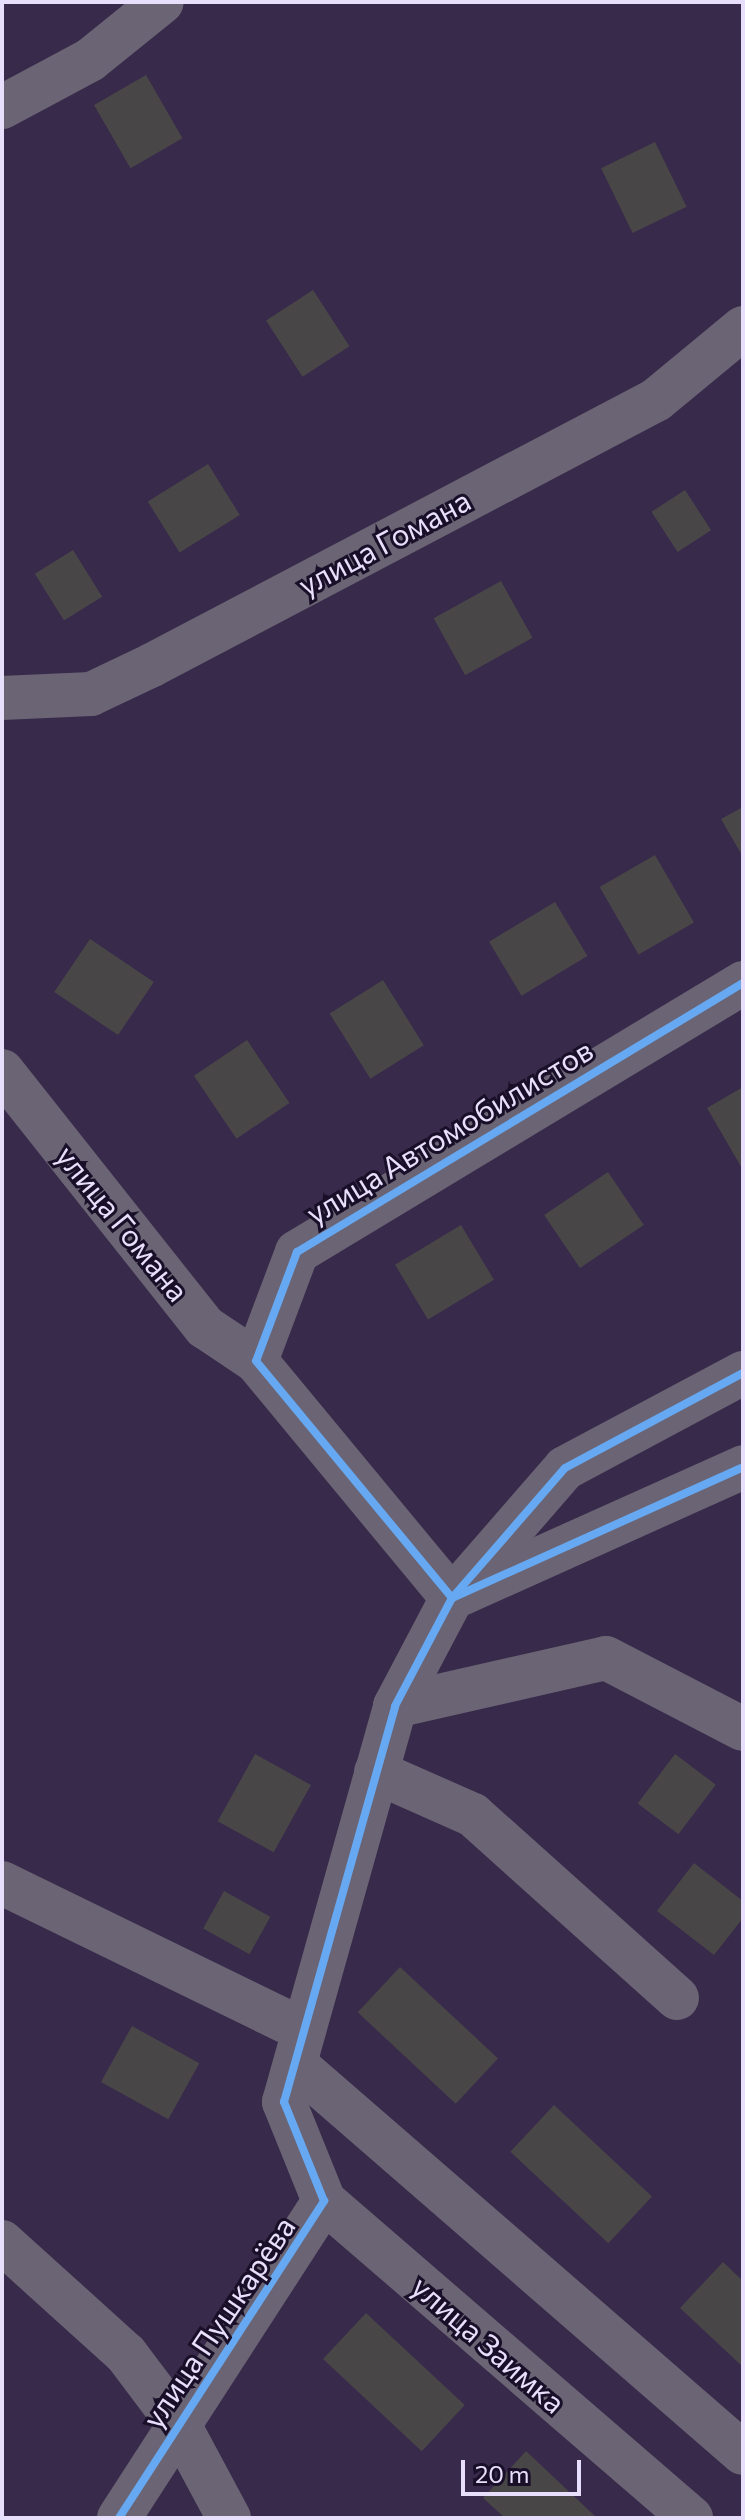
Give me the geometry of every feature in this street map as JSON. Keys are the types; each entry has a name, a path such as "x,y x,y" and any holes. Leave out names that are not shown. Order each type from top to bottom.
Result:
{"street":[{"path":"2,107 90,60 162,2"},
{"name":"улица Гомана","path":"2,698 91,694 152,665 656,400 743,328"},
{"name":"улица Автомобилистов","path":"256,1361 297,1252 743,983"},
{"name":"улица Гомана","path":"2,1071 205,1327 256,1361"},
{"path":"256,1361 452,1598"},
{"path":"294,2066 395,1706 452,1598 565,1468 743,1373"},
{"path":"452,1598 743,1467"},
{"path":"395,1706 606,1658 743,1729"},
{"path":"376,1772 473,1815 677,1998"},
{"path":"2,1883 294,2066 743,2453"},
{"name":"улица Пушкарёва","path":"119,2518 324,2201 294,2066"},
{"name":"улица Заимка","path":"324,2201 691,2518"},
{"path":"2,2242 126,2354 178,2423 229,2518"}],"building":[{"path":"146,75 183,138 131,168 94,105"},
{"path":"655,142 687,207 633,233 601,168"},
{"path":"313,290 349,346 303,377 266,320"},
{"path":"208,464 240,515 180,553 148,502"},
{"path":"685,490 711,530 678,552 651,512"},
{"path":"73,550 102,597 64,620 35,574"},
{"path":"501,581 533,638 465,675 434,618"},
{"path":"743,807 743,857 721,819"},
{"path":"655,855 694,923 639,955 600,887"},
{"path":"555,902 587,956 521,996 489,942"},
{"path":"90,939 154,982 118,1035 54,992"},
{"path":"383,980 424,1045 370,1079 330,1013"},
{"path":"247,1040 289,1103 236,1139 194,1076"},
{"path":"743,1087 743,1170 707,1108"},
{"path":"608,1172 644,1225 580,1268 544,1215"},
{"path":"461,1225 494,1280 428,1320 395,1265"},
{"path":"255,1754 311,1785 274,1852 218,1821"},
{"path":"675,1754 716,1785 678,1834 638,1804"},
{"path":"694,1863 743,1901 743,1918 714,1955 657,1911"},
{"path":"224,1891 270,1917 250,1954 203,1929"},
{"path":"400,1967 498,2058 456,2104 358,2012"},
{"path":"132,2026 199,2063 168,2119 101,2082"},
{"path":"554,2105 652,2196 608,2243 510,2152"},
{"path":"723,2262 743,2281 743,2367 680,2308"},
{"path":"366,2313 465,2405 422,2451 323,2359"},
{"path":"526,2451 597,2518 505,2518 483,2498"}],"cycle path":[{"path":"743,983 297,1252 256,1361 452,1598 743,1467"},
{"path":"119,2518 324,2201 284,2102 395,1706 452,1598 565,1468 743,1373"}]}
